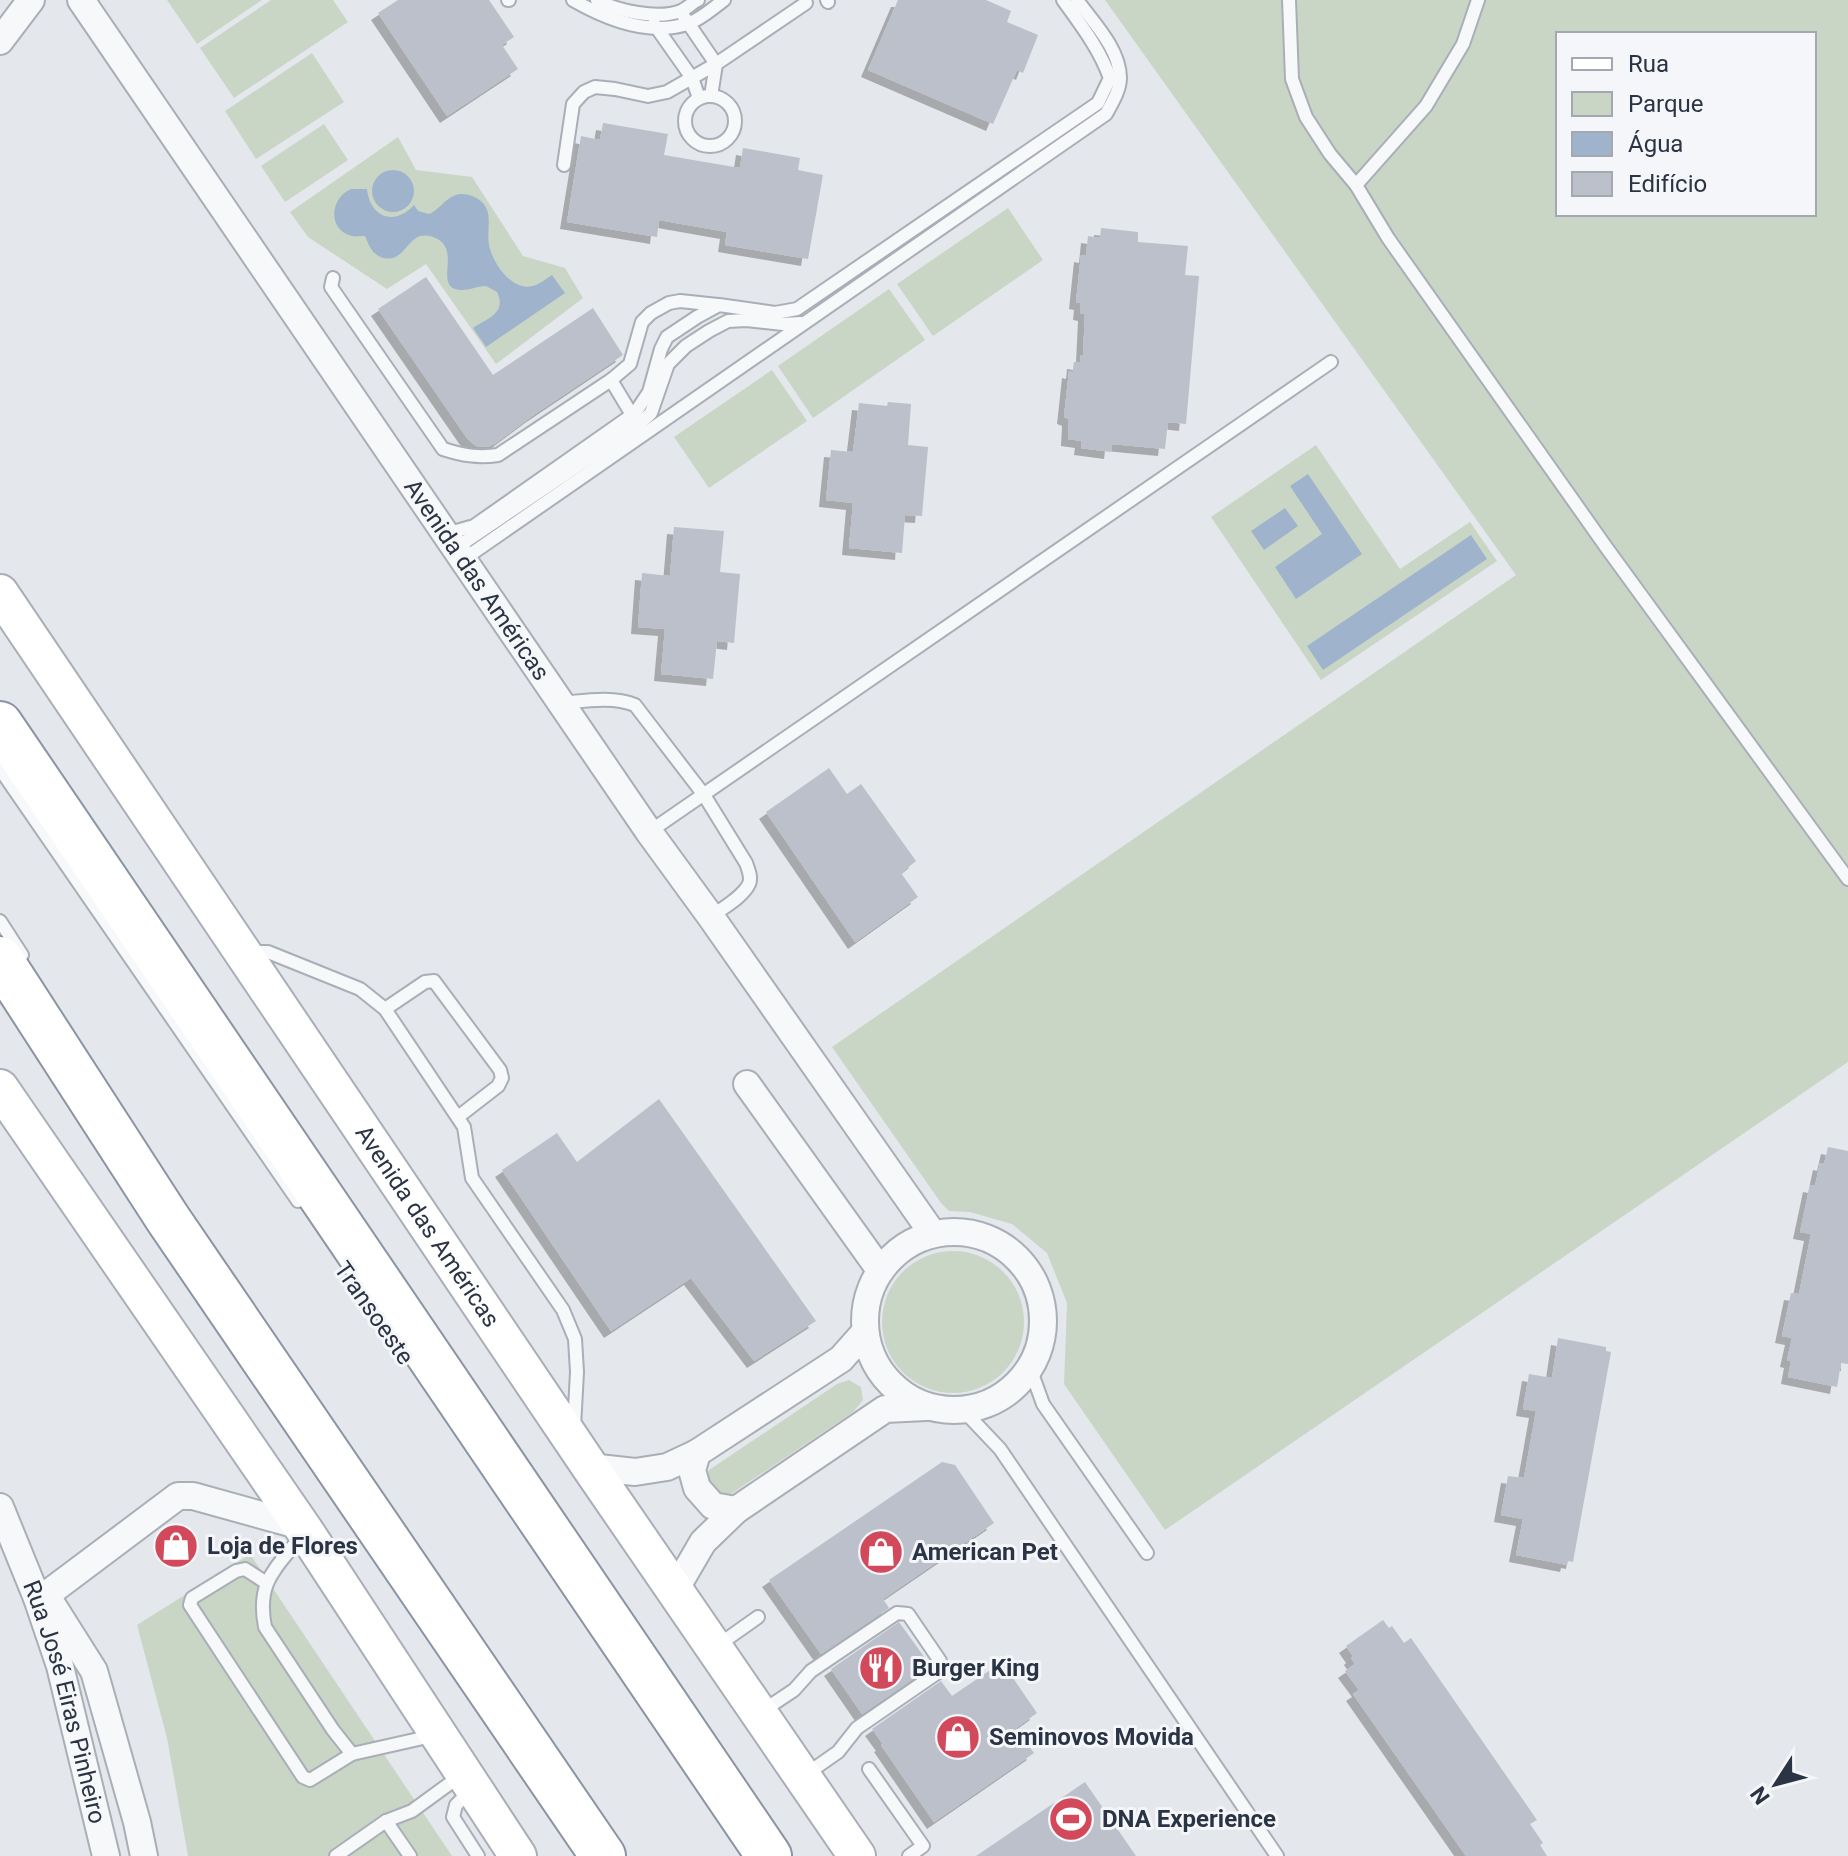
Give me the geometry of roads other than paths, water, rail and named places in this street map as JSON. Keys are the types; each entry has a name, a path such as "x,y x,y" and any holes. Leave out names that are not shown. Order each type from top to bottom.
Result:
{"highway":[{"path":"0,724 769,1856"},
{"path":"13,960 168,1219 603,1856"},
{"path":"517,1732 542,1792 581,1856"}],"main road":[{"name":"Avenida das Américas","path":"0,593 582,1455 857,1856"},
{"path":"0,1088 303,1528 518,1856"}],"street":[{"path":"0,41 31,0"},
{"name":"Avenida das Américas","path":"82,1 649,832 933,1234"},
{"path":"747,1084 880,1270"},
{"path":"675,1590 703,1542 736,1510 885,1409 926,1407 964,1411 992,1403 1016,1387 1034,1363 1043,1335 1042,1306 1033,1278 1015,1255 990,1239 962,1231 933,1234 912,1241 894,1254 880,1270 870,1289 865,1310 865,1332 871,1356 885,1378 903,1395 926,1407"},
{"path":"582,1455 635,1472 667,1467 697,1453 841,1359 865,1332"},
{"path":"697,1453 692,1470 697,1488 713,1506 736,1510"},
{"path":"144,1856 94,1671 41,1597 178,1496 193,1496 303,1528"},
{"name":"Rua José Eiras Pinheiro","path":"0,1507 41,1597 106,1856"}],"lane":[{"path":"573,0 615,21 657,28 688,24 724,0"},
{"path":"597,0 610,7 648,15 680,11 698,0"},
{"path":"333,278 331,287 443,449 480,458 498,455 630,364 642,322 651,313 680,301 775,313 797,309 1098,103 1110,78 1094,42 1063,0"},
{"path":"455,547 802,323 1106,114 1120,79 1115,54 1077,0"},
{"path":"1289,0 1292,79 1306,117 1606,547 1848,879"},
{"path":"1356,185 1426,106 1463,44 1478,0"},
{"path":"564,165 573,104 584,92 595,87 648,96 667,92 716,64 806,3"},
{"path":"680,11 716,64"},
{"path":"648,15 705,97 716,64"},
{"path":"455,547 474,526 632,415 649,392 667,337 719,305"},
{"path":"455,547 638,425 651,413 668,364 686,346 728,321 802,323"},
{"path":"649,832 1331,362"},
{"path":"611,380 632,415"},
{"path":"561,703 607,700 635,705 704,795 746,863 750,875 749,884 738,896 711,917"},
{"path":"0,769 307,1214"},
{"path":"0,921 13,960"},
{"path":"242,951 268,952 360,989 385,1009 458,1117 464,1127 472,1178 563,1310 575,1339 582,1455"},
{"path":"385,1009 425,982 434,981 500,1070 502,1078 498,1086 458,1117"},
{"path":"1030,1368 1043,1404 1147,1553"},
{"path":"964,1411 1000,1449 1277,1856"},
{"path":"303,1528 265,1582 262,1596 265,1627 352,1754"},
{"path":"265,1582 245,1569 236,1571 192,1598 190,1605 303,1777 310,1780 352,1754 439,1734"},
{"path":"758,1713 794,1690 811,1671 897,1613 908,1614 940,1661 937,1673 857,1728 838,1752 802,1777"},
{"path":"714,1648 758,1617"},
{"path":"869,1769 923,1846 909,1856"},
{"path":"336,1856 386,1821 412,1811 470,1780"},
{"path":"470,1780 453,1817 478,1856"},
{"path":"386,1821 410,1856"}],"water":[{"path":"393,170 408,176 414,191 408,206 393,212 378,206 372,191 378,176"},
{"path":"351,189 367,189 369,199 378,212 391,217 399,216 414,205 418,211 429,214 455,195 474,197 486,208 489,245 505,276 528,287 552,275 565,293 486,347 473,328 498,310 497,292 486,286 462,290 453,288 448,283 447,250 442,242 433,237 426,235 416,238 397,256 386,258 372,251 365,236 344,233 335,221 335,206"},
{"path":"1308,474 1362,554 1296,599 1275,567 1322,534 1290,486"},
{"path":"1285,508 1298,526 1264,550 1251,531"},
{"path":"1471,535 1487,559 1323,670 1307,646"}],"place":[{"name":"Loja de Flores","path":"176,1546"},
{"name":"American Pet","path":"881,1552"},
{"name":"Burger King","path":"881,1668"},
{"name":"Seminovos Movida","path":"958,1737"},
{"name":"DNA Experience","path":"1071,1819"}]}
